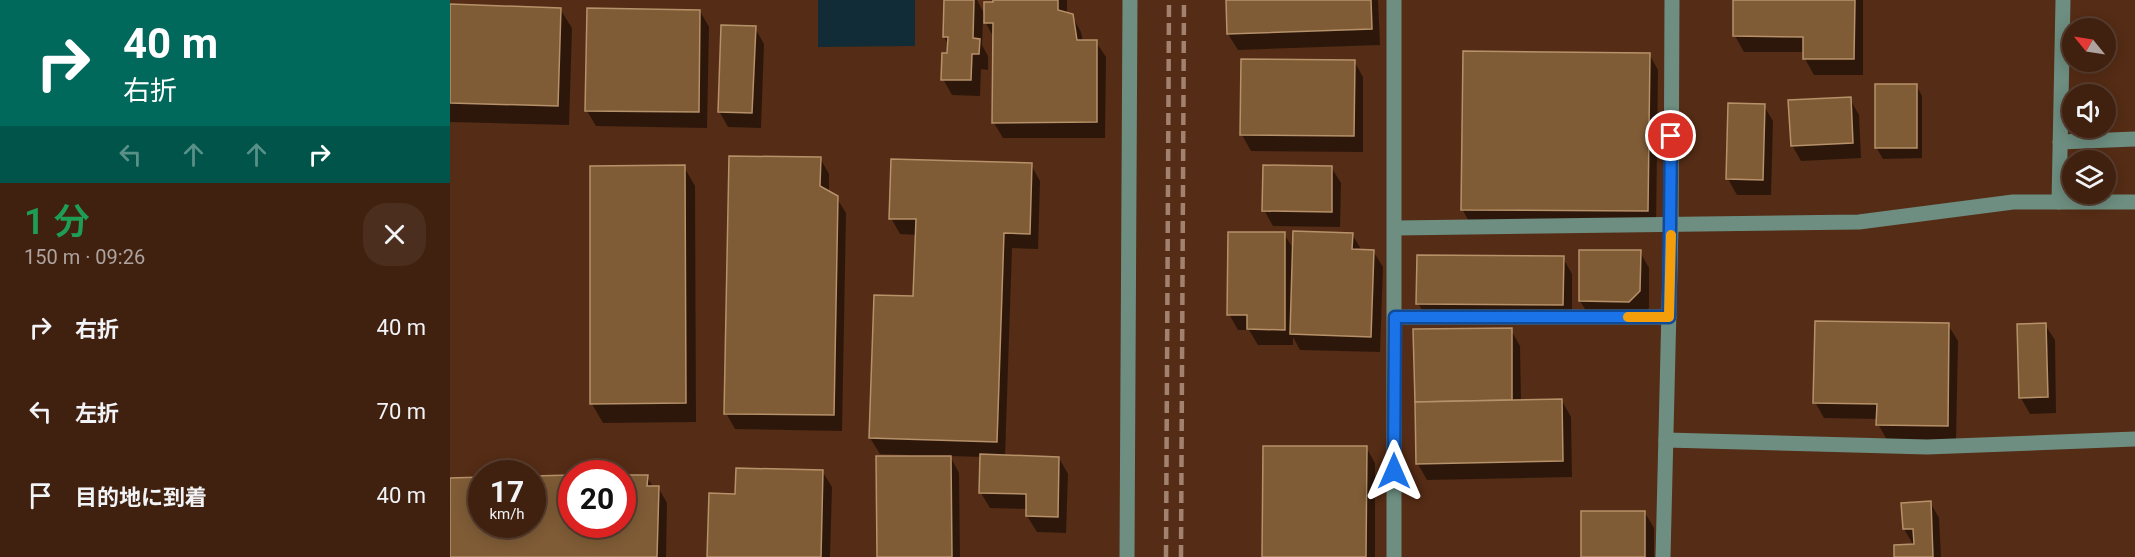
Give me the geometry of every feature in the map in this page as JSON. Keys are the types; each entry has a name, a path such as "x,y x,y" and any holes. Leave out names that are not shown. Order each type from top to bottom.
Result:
{"street":[{"path":"1127,557 1130,0"},
{"path":"1394,0 1394,557"},
{"path":"1663,557 1671,226 1672,0"},
{"path":"2059,202 2063,0"},
{"path":"2060,142 2135,139"},
{"path":"1395,228 1858,222 2013,202 2135,202"},
{"path":"1395,317 1669,317"},
{"path":"1666,440 1927,447 2135,439"}],"water":[{"path":"818,0 915,0 915,46 818,47"}],"building":[{"path":"944,0 974,0 973,38 980,39 979,54 972,54 971,80 941,80 942,53 947,53 948,37 943,37"},
{"path":"993,0 1058,0 1058,10 1073,14 1077,40 1097,40 1097,122 992,123 993,23 984,23 984,2 993,2"},
{"path":"1226,0 1371,0 1372,29 1227,34"},
{"path":"1733,0 1855,0 1854,59 1803,59 1803,37 1733,36"},
{"path":"450,4 561,8 558,106 450,103"},
{"path":"587,8 700,10 699,112 585,111"},
{"path":"721,25 756,26 752,113 718,112"},
{"path":"1463,51 1650,53 1648,211 1461,210"},
{"path":"1241,59 1355,60 1354,136 1240,135"},
{"path":"1875,84 1917,84 1917,148 1875,148"},
{"path":"1851,97 1853,143 1791,146 1788,100"},
{"path":"1728,103 1765,104 1763,180 1726,179"},
{"path":"729,156 821,157 820,186 838,196 834,415 724,414"},
{"path":"891,159 1032,163 1030,234 1004,233 997,442 869,438 874,295 913,296 916,219 889,219"},
{"path":"685,165 686,403 590,404 590,166"},
{"path":"1263,165 1332,166 1332,212 1262,211"},
{"path":"1293,231 1353,233 1352,249 1374,250 1371,337 1290,334"},
{"path":"1228,232 1285,232 1285,330 1247,329 1247,315 1227,315"},
{"path":"1579,250 1641,250 1640,291 1629,302 1579,301"},
{"path":"1417,255 1564,256 1563,305 1416,304"},
{"path":"1815,321 1949,323 1948,426 1876,425 1877,404 1813,403"},
{"path":"2046,323 2048,397 2019,398 2017,324"},
{"path":"1512,328 1512,400 1415,402 1413,329"},
{"path":"1562,399 1563,461 1416,464 1415,402"},
{"path":"1263,446 1367,446 1366,557 1262,557"},
{"path":"980,454 1059,457 1058,517 1026,516 1026,494 979,493"},
{"path":"876,456 951,456 952,557 877,557"},
{"path":"736,468 823,470 821,557 707,557 709,493 735,494"},
{"path":"558,475 558,538 636,538 636,475 648,475 647,486 659,486 657,557 450,557 450,478 468,477 468,538 546,538 546,476"},
{"path":"1931,501 1933,557 1894,557 1894,545 1914,544 1913,529 1903,529 1901,503"},
{"path":"1581,511 1645,511 1645,557 1581,557"}],"railway":[{"path":"1166,557 1169,0"},
{"path":"1181,557 1184,0"}],"slow traffic":[{"path":"1628,317 1669,317 1671,235"}],"route":[{"path":"1394,471 1395,317 1669,317 1671,136"}]}
